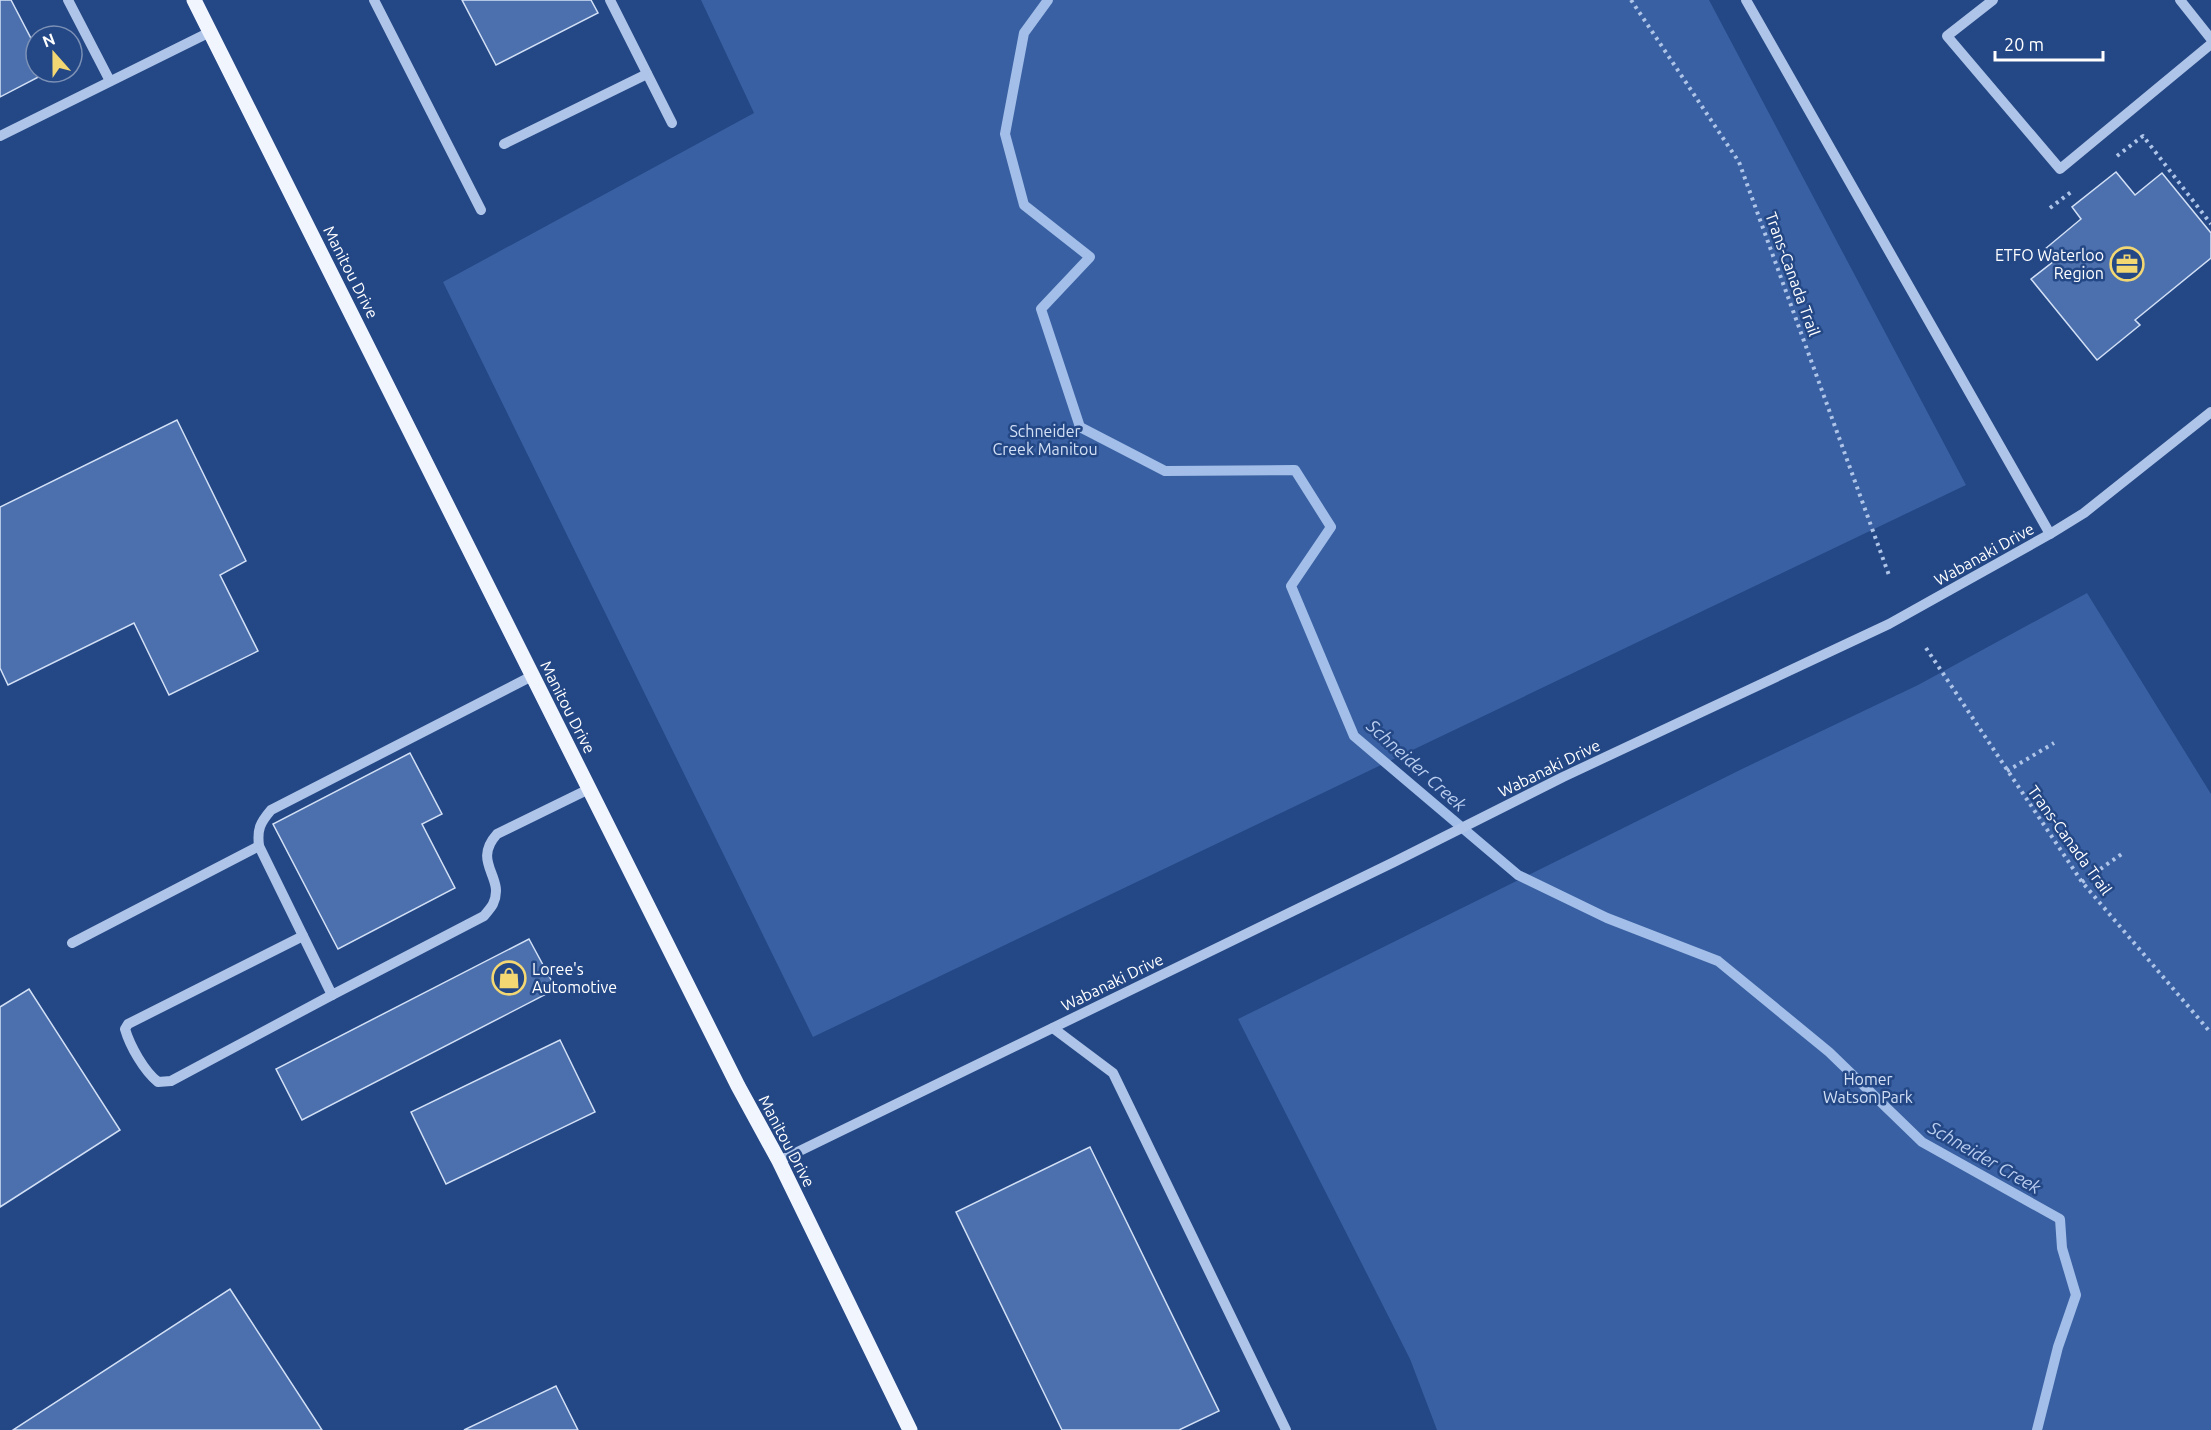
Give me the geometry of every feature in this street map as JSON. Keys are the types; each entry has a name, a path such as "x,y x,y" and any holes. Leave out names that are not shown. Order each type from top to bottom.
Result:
{"main road":[{"name":"Manitou Drive","path":"194,0 738,1086 779,1161 910,1430"}],"street":[{"path":"68,0 110,81"},
{"path":"374,0 481,210"},
{"path":"610,0 672,123"},
{"path":"1746,0 2050,534"},
{"path":"1993,0 1947,36 2060,169 2211,44"},
{"path":"2180,0 2211,39"},
{"path":"0,136 210,32"},
{"path":"504,144 647,74"},
{"name":"Wabanaki Drive","path":"779,1161 1394,862 1563,777 1889,624 2084,513 2211,412"},
{"path":"332,995 260,846 257,832 264,819 271,810 532,676"},
{"path":"303,936 128,1024 125,1029 128,1039 152,1078 158,1082 171,1081 484,916 494,902 496,887 487,860 489,843 497,834 589,789"},
{"path":"72,943 260,846"},
{"path":"1053,1028 1113,1073 1286,1430"}],"path":[{"name":"Trans-Canada Trail","path":"1631,0 1740,162 1890,578"},
{"path":"2115,158 2143,136 2211,224"},
{"path":"2050,208 2078,187"},
{"name":"Trans-Canada Trail","path":"1926,648 2082,882 2211,1033"},
{"path":"2007,771 2054,743"},
{"path":"2082,882 2123,853"}],"green space":[{"name":"Schneider Creek Manitou","path":"701,0 1709,0 1966,485 813,1037 443,282 754,113"},
{"name":"Homer Watson Park","path":"2087,593 2211,794 2211,1430 1437,1430 1410,1359 1238,1019 1744,768 1918,685"}],"building":[{"path":"0,0 11,0 24,25 25,84 0,97"},
{"path":"462,0 591,0 598,13 496,65"},
{"path":"2116,172 2135,195 2162,173 2211,233 2211,258 2135,320 2140,325 2097,360 2031,279 2054,261 2045,249 2081,219 2072,207"},
{"path":"177,420 246,561 220,575 258,651 169,695 134,623 8,685 0,668 0,507"},
{"path":"410,753 442,814 422,824 455,888 338,949 273,824"},
{"path":"529,939 556,989 302,1120 276,1069"},
{"path":"29,989 120,1130 0,1207 0,1007"},
{"path":"560,1040 595,1112 446,1184 411,1112"},
{"path":"1090,1147 1219,1411 1179,1430 1062,1430 956,1212"},
{"path":"230,1289 322,1430 13,1430"},
{"path":"556,1386 578,1430 464,1430"}],"waterway":[{"name":"Schneider Creek","path":"1048,0 1024,33 1005,134 1024,205 1090,257 1041,309 1080,427 1165,471 1295,470 1331,527 1291,586 1354,736 1518,875 1607,918 1718,961 1829,1052 1922,1142 2060,1219 2062,1248 2076,1295 2058,1347 2037,1430"}],"place":[{"name":"ETFO Waterloo Region","path":"2127,264"},
{"name":"Loree's Automotive","path":"509,978"}]}
